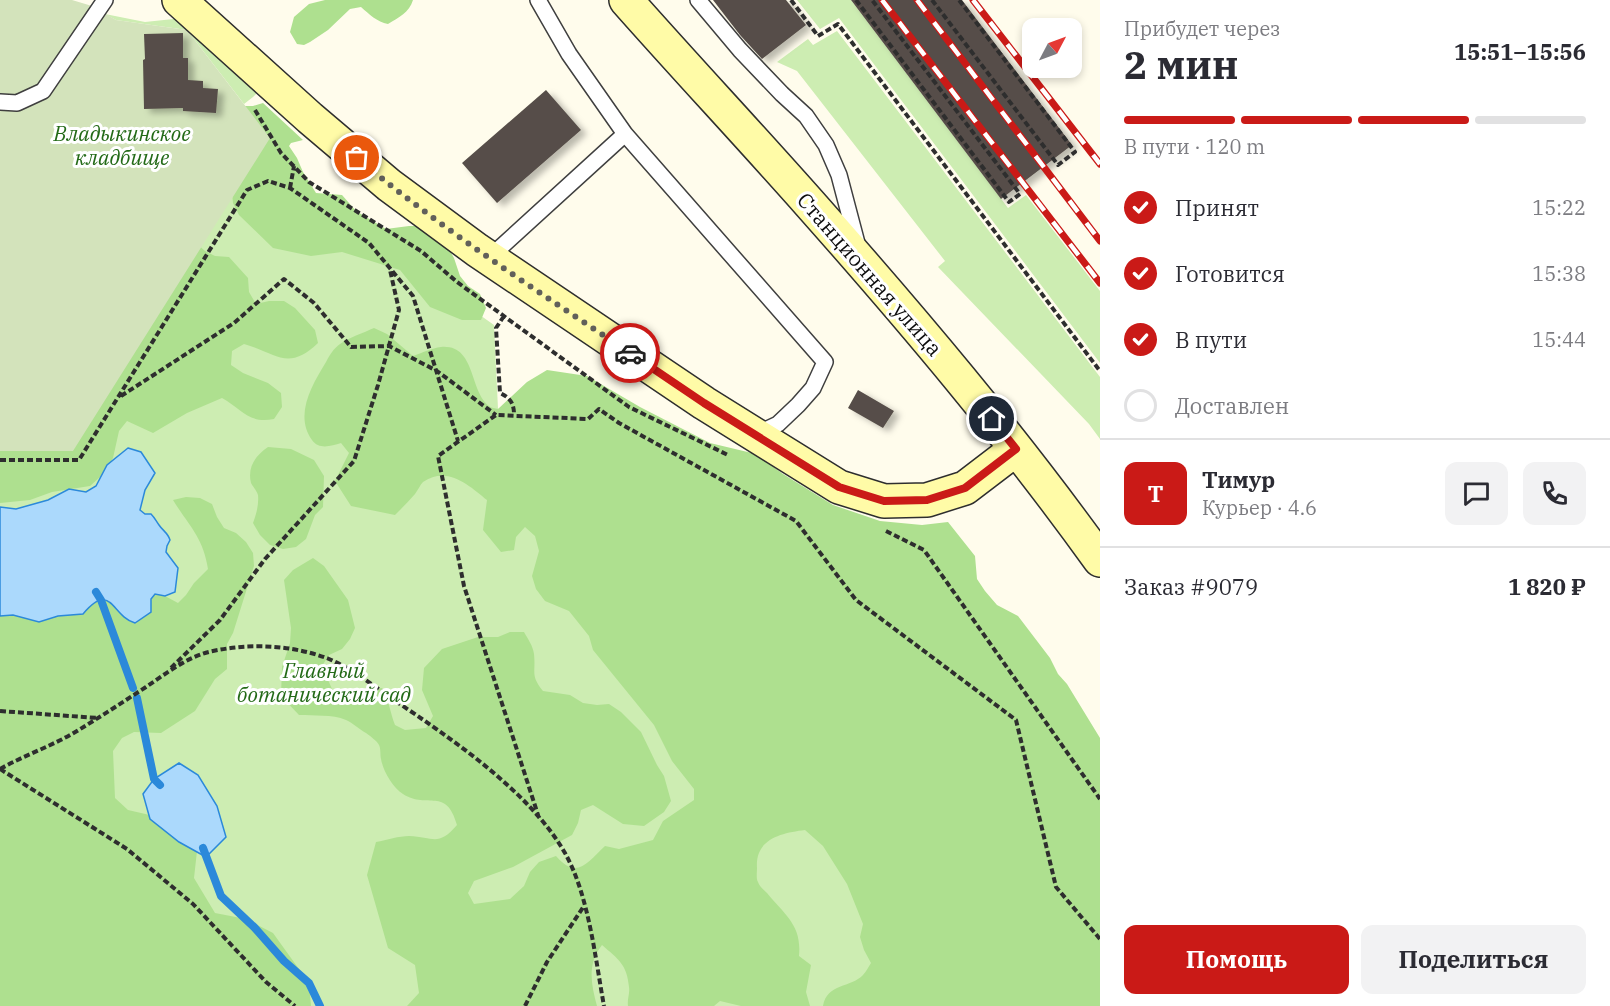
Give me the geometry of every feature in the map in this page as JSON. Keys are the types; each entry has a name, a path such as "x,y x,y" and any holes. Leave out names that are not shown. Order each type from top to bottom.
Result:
{"street":[{"path":"179,0 389,185 489,258 686,391 745,447 839,487 884,501 927,500 965,488 1016,449"},
{"name":"Станционная улица","path":"626,0 894,300 1016,449 1100,560"}],"lane":[{"path":"0,102 17,103 43,92 105,0"},
{"path":"538,0 569,54 625,134 825,362 813,388 798,405 778,424 745,447"},
{"path":"698,0 740,50 806,116 826,145 839,175 863,264"},
{"path":"489,258 625,134"}],"path":[{"path":"791,0 819,36 838,24 1100,371"},
{"path":"856,0 1009,202 1020,194 872,0"},
{"path":"932,0 1058,165 1075,152 959,0"},
{"path":"255,68 245,94 281,153 309,182 421,251 457,282 629,407 745,447"},
{"path":"290,188 294,166"},
{"path":"0,460 79,460 247,190 268,181 290,188 369,243 413,296 458,441"},
{"path":"164,675 220,620 265,559 354,461 399,310 390,268"},
{"path":"117,399 234,323 284,279 314,303 351,347 389,346 437,370 495,415"},
{"path":"504,316 496,328 500,393 507,397 514,406 514,415"},
{"path":"539,818 464,586 438,456 495,415 588,419 599,410 796,521 856,600 1016,720 1056,887 1100,939"},
{"path":"882,529 924,550 1100,799"},
{"path":"0,769 74,733 198,655 239,648 282,648 306,652 330,660 389,696 465,750 487,767 539,818 565,854 580,889 604,1006"},
{"path":"0,711 99,718"},
{"path":"0,769 127,849 193,904 266,982 295,1006"},
{"path":"525,1006 547,962 584,905"}],"green space":[{"name":"Владыкинское кладбище","path":"0,0 72,0 92,6 116,20 187,30 270,138 73,451 0,451"},
{"path":"325,0 413,0 400,17 388,24 377,20 361,7 350,9 328,30 310,42 304,45 297,44 290,32 294,17 309,4"},
{"path":"797,0 851,0 1008,208 1026,195 1100,291 1100,363 839,18 820,29"},
{"path":"105,14 145,22 183,18 259,91 244,104 187,30 116,20"},
{"path":"837,31 1100,377 1100,439 1089,424 938,267 945,261 797,71 777,62 808,39 813,45"},
{"path":"263,103 303,140 291,143 289,146 316,193 342,195 356,211 386,229 423,226 441,235 454,258 460,276 468,286 480,294 486,308 481,320 462,320 430,307 400,270 342,252 311,256 273,248 239,215 233,203 230,172 240,106"},
{"path":"0,127 195,242 205,251 215,256 229,257 248,278 249,292 256,304 284,301 295,308 315,330 318,343 308,352 298,357 282,358 244,344 232,351 231,365 243,373 268,383 281,393 282,407 274,419 251,417 222,398 187,413 153,433 127,421 119,431 113,458 100,477 90,486 52,492 30,500 0,503"},
{"name":"Главный ботанический сад","path":"258,158 494,325 498,409 559,372 638,427 1100,1006 0,1006 0,451"},
{"path":"374,328 387,334 413,356 441,347 452,348 460,353 471,370 483,399 492,408 498,409 527,382 547,370 587,376 640,407 710,443 756,454 833,505 880,521 922,525 948,522 975,556 977,579 985,591 997,605 1018,616 1050,658 1100,738 1100,1006 823,1006 829,993 858,979 871,963 860,937 863,924 847,884 823,846 805,830 787,833 765,844 758,858 757,881 791,921 798,936 799,956 811,965 806,992 810,1006 741,1006 720,1001 714,1006 628,1006 628,979 624,967 602,945 592,967 593,990 597,1006 407,1006 419,993 415,965 388,948 367,875 376,842 405,836 440,838 451,832 457,825 453,813 442,802 412,798 396,788 384,769 379,745 366,733 341,718 299,715 281,696 282,667 290,643 291,628 284,580 293,570 313,558 324,566 348,600 355,628 342,649 329,655 322,666 332,689 353,691 382,688 395,725 405,730 426,728 433,716 422,690 424,668 442,649 478,637 498,637 510,632 524,632 533,651 535,677 543,691 570,695 583,703 609,704 621,712 641,732 664,776 671,801 664,812 644,826 623,824 593,805 581,810 572,835 513,867 474,881 468,893 474,904 510,899 524,886 530,872 539,862 556,856 563,863 576,868 587,863 605,846 619,849 653,840 663,821 694,800 694,789 672,761 654,725 593,650 589,636 569,611 545,601 536,589 532,576 539,551 535,536 525,527 516,537 514,550 501,552 483,530 487,500 458,479 441,476 432,477 423,482 395,515 351,506 335,481 349,453 341,443 325,446 315,443 307,430 305,410 311,390 334,350 348,339"},
{"path":"268,447 291,449 314,460 324,476 323,507 315,515 306,539 296,547 283,549 270,545 253,523 258,506 258,495 251,483 250,472 256,458"},
{"path":"186,497 200,498 212,504 224,528 236,533 246,542 253,553 254,566 233,633 227,644 227,669 215,679 195,711 161,733 134,732 122,738 113,751 115,798 128,810 180,822 197,851 194,878 215,913 246,919 273,933 309,983 311,1006 0,1006 0,607 145,589 178,603 208,569 203,548 195,532 173,500"}],"water":[{"path":"128,448 141,452 155,473 145,490 140,510 145,514 151,514 170,540 166,552 178,568 175,592 165,596 155,594 151,599 151,612 135,623 127,619 106,600 93,604 83,614 58,616 39,622 13,615 0,616 0,507 16,509 48,500 69,489 86,492 96,486 107,465"},
{"path":"179,763 198,775 217,806 226,837 206,857 179,842 150,819 143,794 154,779"}],"building":[{"path":"713,0 786,0 806,25 762,59"},
{"path":"851,0 962,0 1072,145 1001,199"},
{"path":"183,33 183,58 188,58 188,80 203,81 203,88 218,89 216,113 183,111 183,108 144,109 144,34"},
{"path":"546,90 581,130 497,203 462,163"},
{"path":"858,390 894,411 883,428 848,408"}],"waterway":[{"path":"96,592 133,688"},
{"path":"137,698 154,779 160,785"},
{"path":"203,848 221,896 254,927 284,961 309,983 320,1006"}],"railway":[{"path":"882,0 1100,283"},
{"path":"917,0 1100,241"},
{"path":"973,0 1100,164"}],"way so far":[{"path":"357,158 389,185 477,250 630,353"}],"route":[{"path":"630,353 704,403 839,487 884,501 927,500 965,488 974,482 1016,449 992,419"}]}
